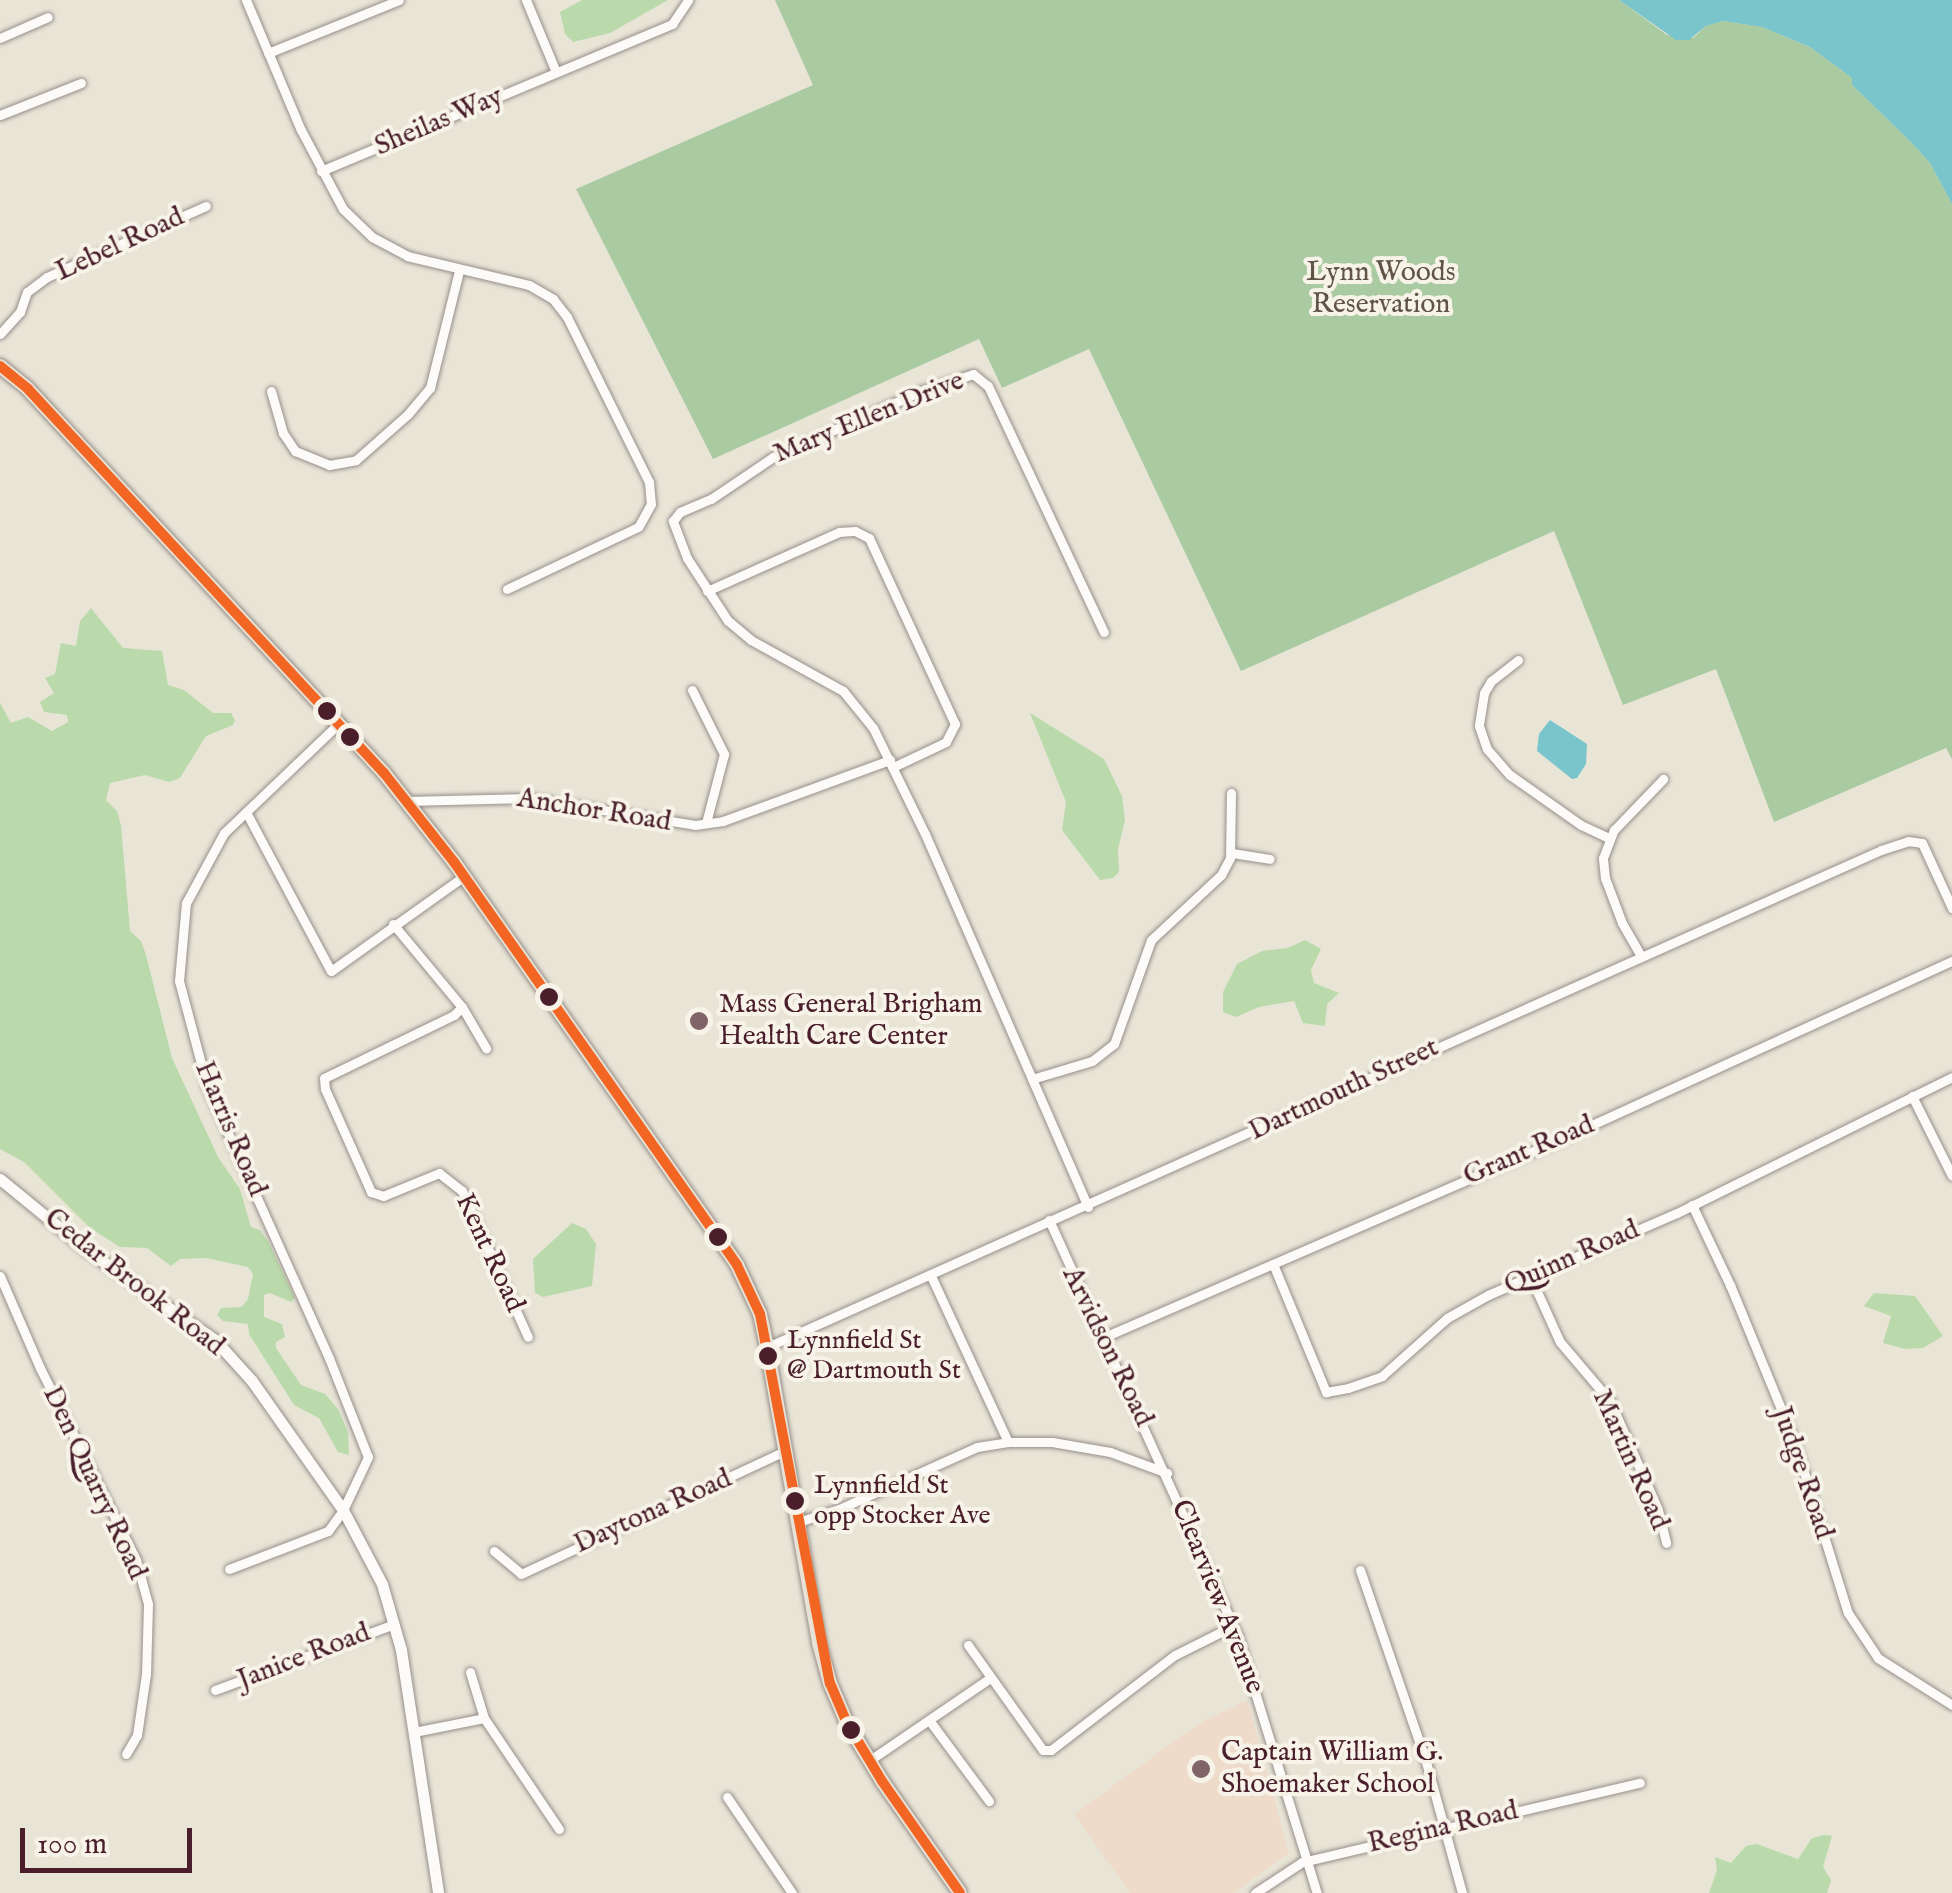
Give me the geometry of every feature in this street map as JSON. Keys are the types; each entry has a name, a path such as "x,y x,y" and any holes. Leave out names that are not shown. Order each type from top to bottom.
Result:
{"main road":[{"path":"0,366 28,389 340,723 406,801 464,876 737,1265 760,1314 768,1347 830,1683 847,1723 960,1893"}],"street":[{"path":"246,0 321,171 344,209 372,237 408,256 460,272 538,288 562,308 648,482 652,496 647,516 623,538 508,590"},
{"path":"268,53 399,0"},
{"path":"526,0 556,72"},
{"name":"Sheilas Way","path":"321,171 672,24 688,0"},
{"path":"0,38 48,17"},
{"path":"0,115 81,84"},
{"name":"Lebel Road","path":"0,334 20,312 28,292 47,277 206,206"},
{"path":"271,391 283,433 295,450 329,466 356,460 408,414 430,388 460,272"},
{"name":"Mary Ellen Drive","path":"706,591 673,522 680,512 712,499 773,457 934,386 973,374 988,386 1104,632"},
{"name":"Anchor Road","path":"406,801 530,798 682,825 706,824 946,742 956,724 870,538 855,530 840,532 706,591"},
{"path":"706,591 738,630 843,691 865,715 892,763 1088,1207"},
{"path":"1518,660 1491,681 1484,694 1479,726 1487,749 1510,776 1608,838"},
{"path":"692,690 724,754 706,824"},
{"name":"Harris Road","path":"340,723 224,833 186,902 180,981 207,1086 365,1442 366,1465 344,1510"},
{"path":"1642,956 1622,922 1605,878 1608,838 1663,779"},
{"path":"1032,1079 1084,1065 1109,1049 1119,1033 1154,936 1220,874 1232,853 1231,793"},
{"path":"246,812 331,971 464,876"},
{"name":"Dartmouth Street","path":"768,1347 1881,850 1908,841 1922,843 1952,908"},
{"path":"1232,853 1270,859"},
{"path":"394,924 462,1007 486,1048"},
{"name":"Grant Road","path":"1104,1337 1952,961"},
{"name":"Kent Road","path":"462,1007 454,1015 324,1078 325,1089 371,1192 383,1196 439,1173 462,1191 528,1336"},
{"name":"Quinn Road","path":"1273,1264 1326,1392 1382,1376 1447,1318 1530,1276 1692,1206 1952,1077"},
{"path":"1912,1096 1952,1176"},
{"name":"Cedar Brook Road","path":"0,1179 88,1251 214,1340 252,1381 344,1510 382,1584 394,1624 438,1893"},
{"name":"Judge Road","path":"1692,1206 1730,1284 1794,1440 1848,1612 1878,1658 1952,1705"},
{"name":"Arvidson Road","path":"1049,1220 1167,1473"},
{"name":"Den Quarry Road","path":"0,1276 40,1368 136,1560 148,1604 144,1690 137,1735 126,1754"},
{"path":"931,1276 1008,1442"},
{"name":"Martin Road","path":"1530,1276 1560,1342 1610,1401 1658,1510 1666,1543"},
{"path":"798,1522 839,1509 977,1447 1008,1442 1052,1442 1110,1452 1167,1473"},
{"name":"Daytona Road","path":"494,1551 521,1574 785,1450"},
{"name":"Clearview Avenue","path":"1167,1473 1233,1626 1317,1893"},
{"path":"228,1568 328,1532 344,1510"},
{"path":"1360,1570 1445,1827 1462,1893"},
{"name":"Janice Road","path":"215,1690 394,1624"},
{"path":"968,1645 1043,1750 1051,1750 1176,1654 1233,1626"},
{"path":"470,1672 484,1718 559,1829"},
{"path":"870,1760 990,1678"},
{"path":"414,1732 484,1718"},
{"path":"929,1720 989,1801"},
{"name":"Regina Road","path":"1255,1893 1308,1861 1640,1783"},
{"path":"728,1798 792,1893"}],"shaded area":[{"name":"Captain William G. Shoemaker School","path":"1247,1700 1289,1853 1234,1893 1130,1893 1074,1814 1198,1724"}],"green space":[{"path":"582,0 668,0 610,33 573,42 565,34 560,12"},
{"name":"Lynn Woods Reservation","path":"775,0 1619,0 1667,35 1693,38 1706,26 1723,21 1762,27 1810,47 1852,78 1852,85 1912,143 1930,163 1952,204 1952,759 1946,748 1774,822 1716,669 1623,705 1554,531 1241,671 1089,349 1002,388 979,339 713,459 576,189 813,85"},
{"path":"91,608 123,648 162,651 168,685 184,690 213,713 231,713 235,720 233,725 206,736 180,778 169,782 145,775 110,783 106,800 117,811 121,825 130,931 141,941 146,955 172,1058 218,1157 240,1189 251,1227 260,1230 269,1243 295,1298 291,1302 270,1293 264,1295 264,1317 282,1324 285,1337 276,1342 276,1348 301,1385 325,1394 338,1409 348,1432 349,1455 338,1452 319,1418 294,1405 249,1334 248,1324 223,1321 217,1315 221,1308 242,1307 248,1299 253,1274 248,1267 206,1258 180,1259 171,1266 147,1248 120,1247 90,1228 24,1162 0,1149 0,703 11,723 28,717 52,731 68,722 67,715 44,712 40,702 54,693 45,678 55,674 61,643 76,646 80,621"},
{"path":"1030,713 1104,759 1122,796 1125,820 1118,849 1119,872 1113,878 1100,880 1062,830 1066,802"},
{"path":"1305,940 1321,949 1311,970 1314,983 1339,993 1327,1004 1325,1026 1303,1023 1294,1001 1259,1007 1236,1017 1223,1012 1223,992 1237,964 1262,951 1288,948"},
{"path":"572,1223 586,1229 596,1244 592,1286 543,1297 535,1293 533,1259"},
{"path":"1874,1293 1915,1296 1943,1336 1923,1348 1905,1349 1883,1343 1891,1316 1864,1306"},
{"path":"1832,1836 1823,1867 1831,1880 1827,1893 1709,1893 1717,1870 1715,1857 1731,1863 1746,1846 1757,1844 1798,1859 1812,1838"}],"water":[{"path":"1619,0 1952,0 1952,204 1930,163 1912,143 1852,85 1852,78 1810,47 1762,27 1723,21 1706,26 1689,40 1676,40"},
{"path":"1550,720 1587,744 1586,764 1577,778 1572,779 1537,751 1539,734"}],"transit line":[{"path":"0,366 28,389 384,773 454,862 737,1265 760,1314 830,1683 847,1723 882,1781 960,1893"}],"place":[{"name":"Mass General Brigham Health Care Center","path":"699,1021"},
{"name":"Lynnfield St @ Dartmouth St","path":"768,1356"},
{"name":"Lynnfield St opp Stocker Ave","path":"795,1501"},
{"name":"Captain William G. Shoemaker School","path":"1201,1769"}]}
